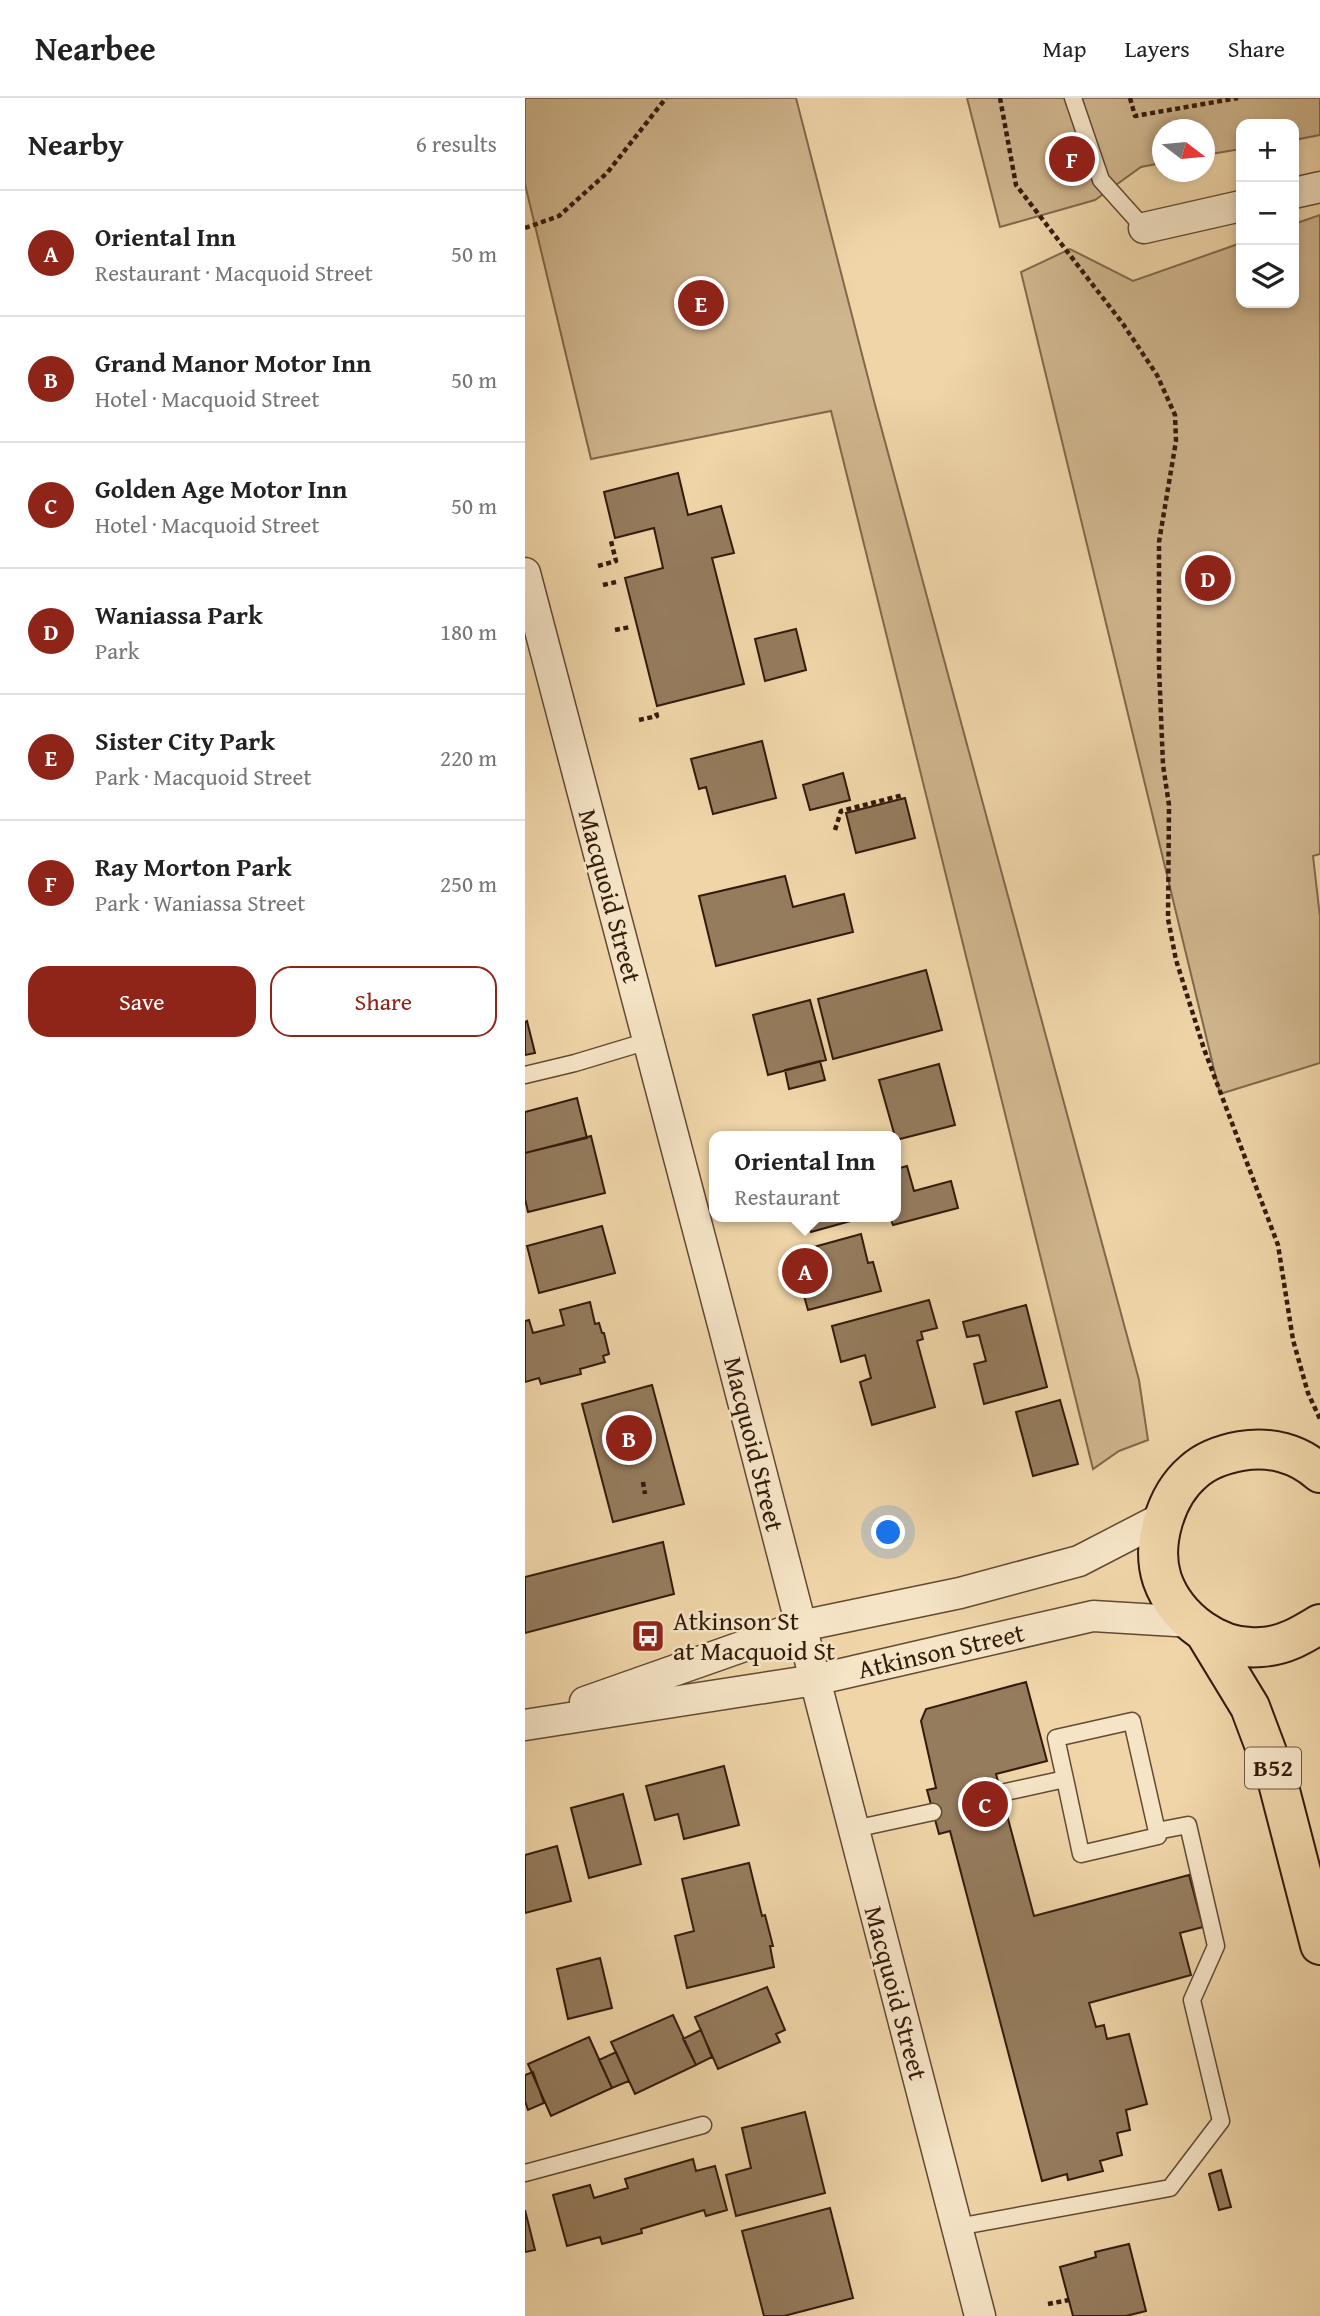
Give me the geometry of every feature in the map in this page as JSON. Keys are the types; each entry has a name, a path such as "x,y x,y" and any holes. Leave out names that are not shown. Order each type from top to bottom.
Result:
{"highway":[{"name":"B52","path":"1320,1473 1291,1454 1257,1448 1223,1454 1193,1472 1171,1498 1158,1545 1163,1580 1179,1609 1198,1627 1255,1719 1277,1779 1320,1945"},
{"path":"1198,1627 1226,1643 1260,1648 1294,1640 1320,1624"}],"street":[{"path":"1299,193 1320,187"},
{"path":"1144,228 1236,207"},
{"name":"Macquoid Street","path":"525,573 980,2316"},
{"name":"Atkinson Street","path":"525,1724 801,1626 960,1592 1079,1561 1166,1516"},
{"name":"Atkinson Street","path":"525,1724 815,1680 1093,1616 1198,1627"}],"lane":[{"path":"1073,98 1101,180 1144,228"},
{"path":"525,1075 648,1041"},
{"path":"1132,1721 1158,1836 1081,1854 1065,1779 1056,1738 1132,1721"},
{"path":"1001,1793 1065,1779"},
{"path":"854,1829 933,1812"},
{"path":"957,2227 1170,2188 1221,2121 1192,2000 1216,1947 1188,1825 1157,1831"},
{"path":"525,2173 703,2125"}],"path":[{"path":"525,228 559,216 607,173 666,98"},
{"path":"1000,98 1016,184 1123,324 1157,375 1175,415 1176,441 1159,542 1159,667 1163,765 1169,804 1168,919 1176,960 1204,1049 1278,1245 1293,1340 1308,1393 1320,1419"},
{"path":"1130,98 1135,116 1238,98"},
{"path":"598,566 616,561 611,541"},
{"path":"603,585 616,582"},
{"path":"615,630 630,627"},
{"path":"639,720 657,716 655,709"},
{"path":"835,830 841,811 903,795"},
{"path":"643,1482 645,1494"},
{"path":"1048,2304 1069,2300"}],"shaded area":[{"path":"525,98 796,98 874,401 1139,1380 1148,1440 1119,1451 1093,1469 831,411 591,459 525,184"},
{"path":"967,98 1320,98 1320,135 1299,139 1299,119 1236,119 1236,150 1215,153 1215,119 1152,119 1152,165 1141,167 1095,200 1000,227"},
{"path":"1320,215 1320,854 1313,856 1320,917 1320,1063 1220,1094 1021,272 1070,249 1133,281 1236,245 1236,308 1299,308 1299,222"}],"building":[{"path":"678,473 688,515 721,506 734,553 712,558 744,684 657,706 625,578 663,568 654,528 615,538 604,492"},
{"path":"796,629 806,670 765,681 755,639"},
{"path":"762,741 776,798 713,814 706,787 699,789 691,759"},
{"path":"843,773 850,800 810,810 803,785"},
{"path":"905,798 915,838 856,853 846,813"},
{"path":"785,876 793,907 844,894 853,932 716,966 699,896"},
{"path":"926,970 942,1030 833,1059 818,999"},
{"path":"810,1000 826,1060 768,1075 753,1015"},
{"path":"527,1021 535,1053 525,1055 525,1022"},
{"path":"820,1061 825,1080 789,1089 785,1070"},
{"path":"939,1064 955,1125 901,1139 901,1131 893,1131 879,1080"},
{"path":"577,1098 587,1138 525,1153 525,1112"},
{"path":"591,1136 605,1193 528,1212 525,1199 525,1153"},
{"path":"907,1166 914,1191 951,1181 958,1208 893,1225 892,1222 901,1222 901,1168"},
{"path":"808,1222 847,1222 811,1232"},
{"path":"602,1226 615,1273 539,1293 527,1246"},
{"path":"861,1234 868,1263 873,1262 881,1291 808,1310 792,1253"},
{"path":"929,1300 937,1328 921,1332 923,1339 917,1341 935,1407 872,1425 860,1382 871,1378 865,1355 841,1362 832,1326"},
{"path":"590,1302 595,1324 599,1323 604,1333 609,1354 603,1356 605,1362 580,1369 581,1374 541,1384 539,1378 525,1382 525,1321 529,1320 533,1333 564,1325 560,1310"},
{"path":"1026,1305 1047,1387 984,1404 974,1364 986,1361 979,1335 967,1337 963,1322"},
{"path":"652,1385 684,1504 613,1522 582,1404"},
{"path":"1060,1400 1078,1464 1033,1476 1016,1412"},
{"path":"663,1542 674,1594 525,1633 525,1577"},
{"path":"1026,1682 1047,1761 996,1774 1034,1916 1189,1875 1203,1927 1180,1933 1191,1975 1089,2003 1096,2027 1104,2025 1107,2039 1129,2034 1147,2104 1126,2110 1130,2130 1117,2133 1122,2155 1100,2161 1103,2171 1068,2180 1067,2174 1042,2181 950,1831 939,1834 927,1790 936,1788 921,1721 926,1709"},
{"path":"724,1766 739,1825 684,1839 678,1814 655,1820 646,1786"},
{"path":"623,1794 641,1864 589,1878 571,1808"},
{"path":"557,1846 571,1901 525,1913 525,1855"},
{"path":"749,1863 762,1916 765,1915 773,1946 770,1946 774,1967 687,1988 675,1936 694,1931 682,1879"},
{"path":"600,1958 612,2008 568,2019 557,1969"},
{"path":"767,1987 785,2030 776,2034 780,2042 718,2069 695,2017"},
{"path":"673,2015 696,2065 635,2094 611,2042"},
{"path":"701,2030 712,2057 696,2065 683,2039"},
{"path":"589,2037 612,2088 551,2116 528,2064"},
{"path":"616,2052 629,2081 612,2088 599,2060"},
{"path":"533,2072 544,2103 528,2110 525,2101 525,2075"},
{"path":"805,2112 825,2193 736,2216 726,2175 751,2168 742,2128"},
{"path":"693,2159 696,2171 715,2166 727,2210 706,2216 704,2210 641,2229 642,2233 602,2244 600,2237 567,2246 553,2195 590,2185 594,2198 628,2188 625,2179"},
{"path":"1221,2170 1231,2207 1219,2210 1209,2174"},
{"path":"830,2208 853,2298 784,2316 764,2316 742,2231"},
{"path":"525,2210 535,2250 525,2252"},
{"path":"1129,2244 1146,2311 1126,2316 1073,2316 1060,2267 1096,2257 1095,2252"}],"place":[{"name":"Ray Morton Park","path":"1072,159"},
{"name":"Sister City Park","path":"701,303"},
{"name":"Waniassa Park","path":"1208,578"},
{"name":"Oriental Inn","path":"805,1271"},
{"name":"Grand Manor Motor Inn","path":"629,1438"},
{"name":"Atkinson St at Macquoid St","path":"648,1636"},
{"name":"Golden Age Motor Inn","path":"985,1804"}]}
